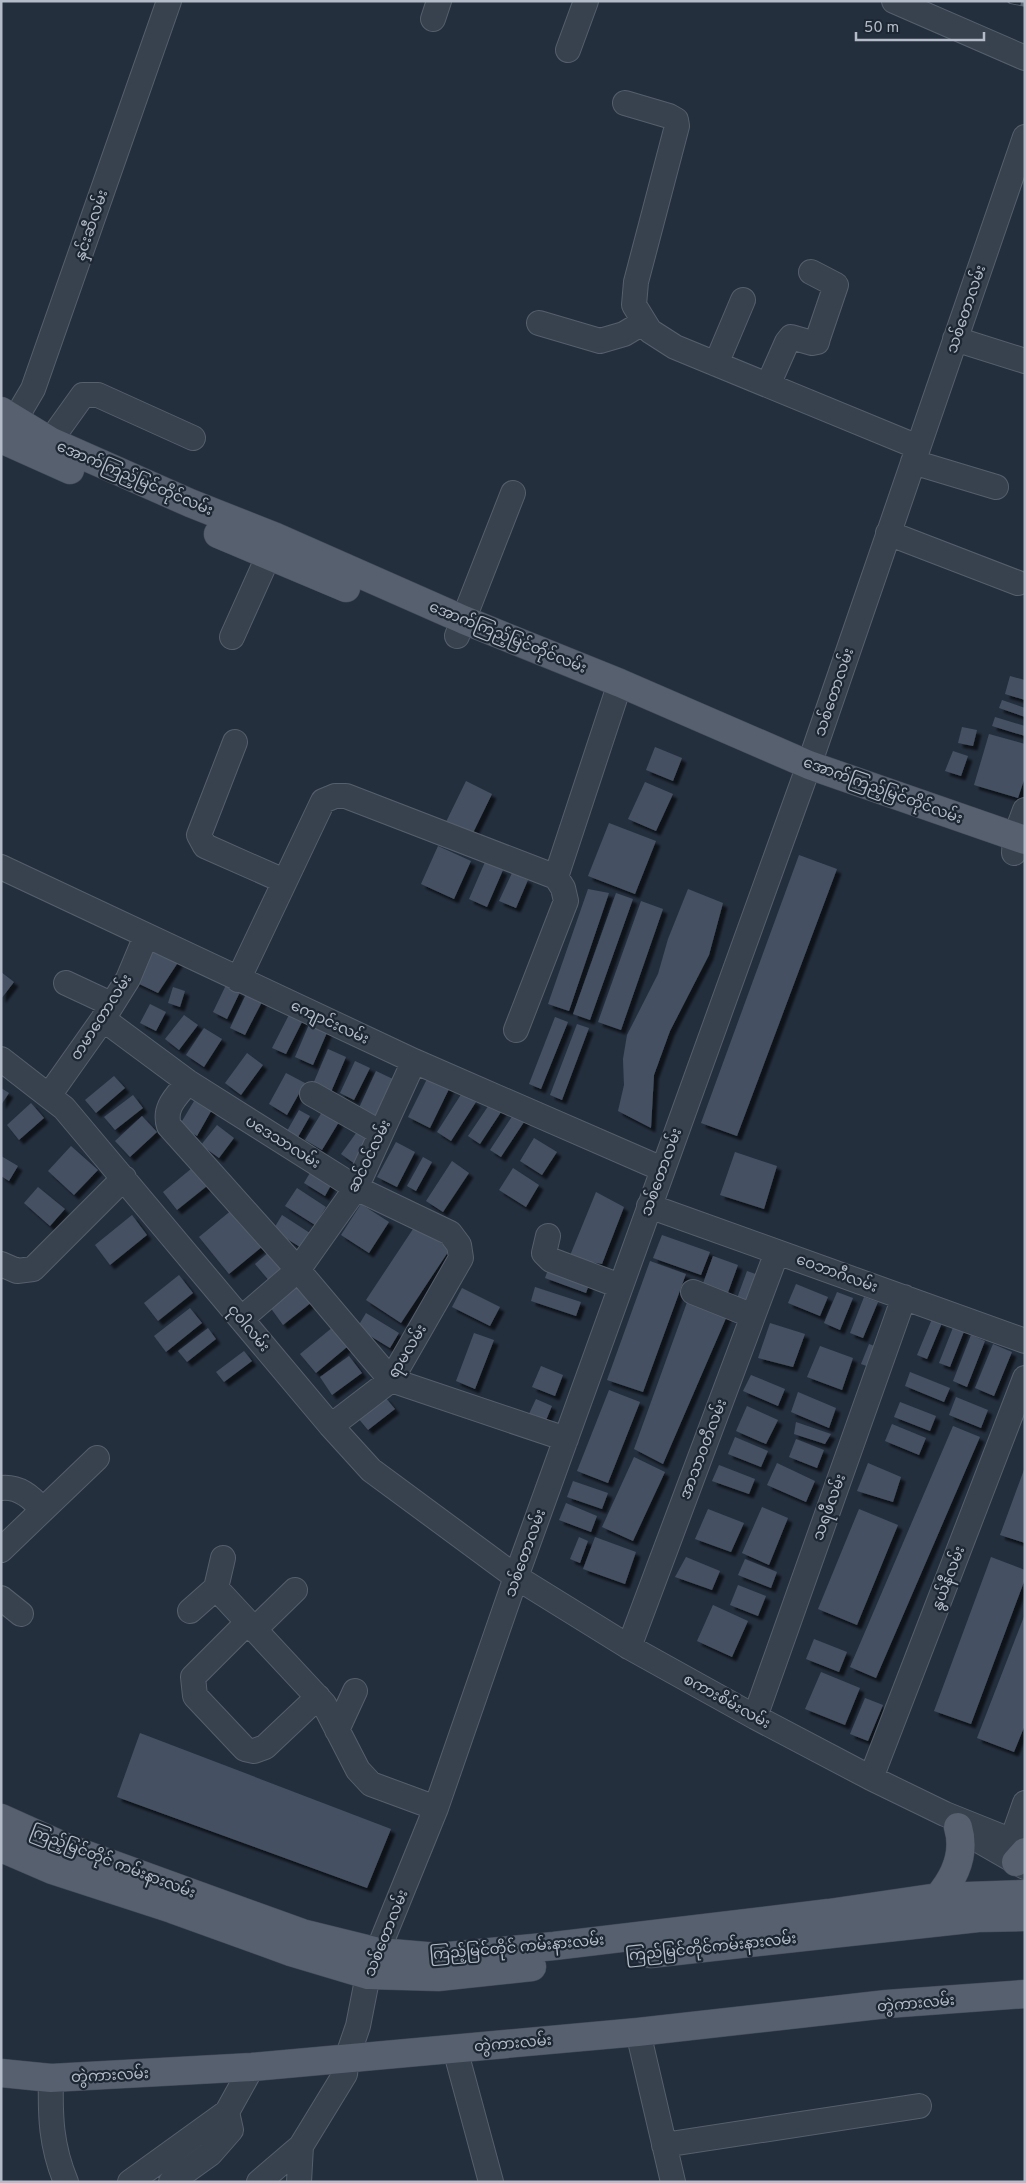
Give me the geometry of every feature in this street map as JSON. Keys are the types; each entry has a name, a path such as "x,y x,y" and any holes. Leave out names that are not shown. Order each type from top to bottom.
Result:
{"main road":[{"name":"အောက်ကြည့်မြင်တိုင်လမ်း","path":"5,431 50,441 205,519"},
{"name":"အောက်ကြည့်မြင်တိုင်လမ်း","path":"5,431 461,628 807,770 1020,847"},
{"name":"ကြည့်မြင်တိုင် ကမ်းနားလမ်း","path":"1,1818 70,1849 302,1933 374,1964"},
{"path":"938,1897 953,1880 959,1860 962,1840 952,1821"},
{"name":"ကြည့်မြင်တိုင် ကမ်းနားလမ်း","path":"1,1848 52,1870 172,1909 291,1952 374,1964 438,1957 554,1955 938,1897 1025,1894"},
{"name":"ကြည်မြင်တိုင်ကမ်းနားလမ်း","path":"554,1955 978,1918 1025,1917"},
{"name":"တွဲကားလမ်း","path":"1,2073 51,2078 252,2067 638,2032 887,2004 1025,1994"}],"street":[{"name":"နှင်းဆီလမ်း","path":"5,431 33,389 169,1"},
{"path":"568,50 586,1"},
{"path":"894,1 1025,58"},
{"path":"625,103 669,116 676,120 677,126 636,282 634,306 650,331 675,347 768,385 915,455 996,487"},
{"name":"သစ်တောလမ်း","path":"259,2182 301,2146 345,2074 347,2058 358,2026 374,1964 436,1808 620,1286 807,770 1025,137"},
{"path":"768,385 791,337 812,343 816,342 818,338 836,285 811,272"},
{"path":"716,364 743,300"},
{"path":"539,323 600,341 624,334 644,322"},
{"path":"955,339 1025,361"},
{"path":"50,441 83,395 98,395 193,438"},
{"path":"461,628 513,493"},
{"path":"888,533 1018,582"},
{"path":"232,638 273,546"},
{"path":"556,877 618,691"},
{"path":"235,742 199,836 200,841 205,846 284,881"},
{"path":"238,980 323,801 335,796 346,796 556,877 563,888 566,901 516,1030"},
{"path":"1020,847 1025,810"},
{"name":"ကျောင်းလမ်း","path":"1,867 238,980 414,1061 662,1169"},
{"name":"တမာတောလမ်း","path":"50,1094 128,979 146,936"},
{"name":"ပဒေသာလမ်း","path":"66,983 107,1011 188,1082 356,1188 450,1233 459,1245 461,1258"},
{"name":"ငုဝါလမ်း","path":"1,1059 50,1094 64,1108 331,1426 371,1470 516,1577"},
{"name":"ဆင်ဝင်လမ်း","path":"241,1319 298,1270 356,1188 414,1061"},
{"path":"188,1082 168,1107 166,1117 169,1126 298,1270 391,1380 566,1439"},
{"path":"312,1094 381,1133"},
{"path":"1,1264 17,1271 33,1269 124,1178"},
{"name":"ဝေဘာဂီလမ်း","path":"649,1206 904,1297 1024,1337"},
{"path":"548,1236 544,1254 551,1260 620,1286"},
{"name":"အာသာဝတီလမ်း","path":"629,1647 777,1252"},
{"name":"ရာမလမ်း","path":"331,1426 391,1380 461,1258"},
{"path":"693,1292 753,1316"},
{"name":"သရဖီလမ်း","path":"754,1717 904,1297"},
{"name":"နွယ်နီလမ်း","path":"871,1778 1025,1378"},
{"path":"1,1550 97,1458"},
{"path":"1,1488 19,1489 34,1500 42,1510"},
{"path":"190,1611 216,1588 223,1558"},
{"name":"စကားစိမ်းလမ်း","path":"516,1577 629,1647 754,1717 952,1821 1020,1854"},
{"path":"216,1588 318,1697 358,1770 371,1784 436,1808"},
{"path":"295,1590 193,1677 195,1696 245,1749 254,1751 264,1747 318,1697"},
{"path":"1,1598 21,1614"},
{"path":"337,1730 355,1691"},
{"path":"1020,1854 1025,1803"},
{"path":"638,2032 673,2182"},
{"path":"454,2048 491,2182"},
{"path":"130,2182 227,2112 252,2067"},
{"path":"51,2078 50,2118 56,2159 66,2182"},
{"path":"664,2144 919,2106"},
{"path":"171,2182 210,2154 231,2130 227,2112"},
{"path":"299,2182 301,2146"}],"building":[{"path":"1010,676 1025,680 1025,700 1005,694"},
{"path":"1002,700 1025,708 1025,717 999,708"},
{"path":"995,717 1025,726 1025,736 992,726"},
{"path":"962,727 977,730 973,746 958,743"},
{"path":"989,734 1025,744 1025,777 1018,798 974,785"},
{"path":"655,747 682,758 673,781 646,770"},
{"path":"953,751 968,756 961,776 945,771"},
{"path":"466,781 492,794 471,837 445,824"},
{"path":"645,782 673,794 656,831 628,819"},
{"path":"609,823 656,841 635,894 588,876"},
{"path":"438,846 471,861 454,899 421,884"},
{"path":"799,855 837,869 737,1136 701,1123"},
{"path":"485,862 503,870 487,907 469,899"},
{"path":"512,873 528,880 516,908 499,901"},
{"path":"588,889 609,893 569,1011 548,1004"},
{"path":"688,889 723,903 709,955 670,1031 654,1075 651,1128 618,1111 624,1085 623,1059 627,1035 658,974 668,939"},
{"path":"616,893 633,899 590,1020 573,1014"},
{"path":"641,901 663,909 621,1030 598,1022"},
{"path":"154,946 179,961 158,993 133,981"},
{"path":"1,972 14,982 1,999"},
{"path":"226,985 240,992 227,1019 213,1012"},
{"path":"173,987 185,991 180,1007 168,1003"},
{"path":"247,992 263,1000 245,1035 230,1028"},
{"path":"150,1004 166,1012 156,1031 140,1023"},
{"path":"292,1009 305,1016 286,1054 272,1048"},
{"path":"184,1015 198,1025 179,1050 165,1039"},
{"path":"555,1017 568,1022 541,1089 529,1084"},
{"path":"311,1020 329,1028 313,1065 295,1057"},
{"path":"577,1024 589,1028 562,1100 550,1095"},
{"path":"204,1028 222,1039 204,1067 186,1055"},
{"path":"328,1049 346,1057 331,1092 313,1084"},
{"path":"247,1053 263,1065 241,1095 225,1083"},
{"path":"355,1061 370,1068 354,1100 340,1093"},
{"path":"376,1071 395,1080 378,1119 358,1110"},
{"path":"286,1073 305,1083 287,1115 269,1104"},
{"path":"114,1076 125,1088 96,1113 85,1100"},
{"path":"428,1077 450,1087 430,1128 408,1117"},
{"path":"1,1088 9,1093 1,1105"},
{"path":"462,1093 476,1102 451,1141 437,1132"},
{"path":"133,1095 143,1108 115,1130 104,1117"},
{"path":"197,1096 214,1106 197,1136 179,1126"},
{"path":"493,1099 505,1106 480,1144 468,1136"},
{"path":"31,1103 44,1118 19,1140 7,1125"},
{"path":"299,1110 310,1116 298,1137 287,1131"},
{"path":"322,1112 339,1122 322,1150 305,1140"},
{"path":"515,1112 526,1119 501,1157 490,1150"},
{"path":"142,1116 157,1132 130,1157 115,1141"},
{"path":"217,1125 234,1138 219,1158 201,1145"},
{"path":"359,1129 373,1138 355,1164 341,1154"},
{"path":"534,1138 557,1152 542,1175 520,1161"},
{"path":"396,1142 415,1152 397,1187 377,1177"},
{"path":"71,1146 98,1170 74,1195 48,1171"},
{"path":"735,1152 777,1166 764,1209 720,1195"},
{"path":"1,1156 18,1166 9,1181 1,1176"},
{"path":"423,1157 432,1162 416,1191 407,1186"},
{"path":"452,1161 469,1173 443,1212 426,1201"},
{"path":"197,1164 212,1182 177,1210 163,1192"},
{"path":"314,1166 335,1178 325,1196 304,1183"},
{"path":"513,1168 539,1185 526,1207 499,1190"},
{"path":"38,1187 65,1209 50,1226 24,1203"},
{"path":"297,1188 326,1207 315,1225 285,1206"},
{"path":"596,1192 624,1207 602,1264 569,1258"},
{"path":"361,1204 389,1222 369,1253 341,1235"},
{"path":"233,1209 263,1246 229,1274 199,1237"},
{"path":"132,1215 147,1235 110,1265 95,1245"},
{"path":"282,1215 313,1235 303,1249 273,1230"},
{"path":"415,1226 450,1249 401,1323 366,1300"},
{"path":"662,1235 710,1252 701,1275 653,1258"},
{"path":"270,1251 287,1270 271,1283 255,1264"},
{"path":"713,1256 738,1265 726,1298 701,1289"},
{"path":"551,1261 592,1276 586,1293 545,1278"},
{"path":"650,1261 686,1274 643,1392 607,1380"},
{"path":"747,1271 764,1277 753,1307 736,1301"},
{"path":"179,1275 193,1293 158,1321 144,1303"},
{"path":"796,1284 828,1297 820,1316 788,1303"},
{"path":"298,1285 312,1302 283,1325 270,1307"},
{"path":"535,1287 581,1302 576,1316 531,1301"},
{"path":"462,1288 500,1307 490,1326 452,1307"},
{"path":"837,1292 853,1298 840,1330 824,1323"},
{"path":"690,1294 730,1309 663,1464 634,1449"},
{"path":"864,1297 878,1302 863,1338 850,1333"},
{"path":"190,1308 202,1323 166,1352 154,1336"},
{"path":"366,1313 399,1333 390,1348 357,1328"},
{"path":"932,1319 942,1323 927,1359 917,1355"},
{"path":"338,1323 353,1342 316,1373 300,1354"},
{"path":"770,1323 805,1334 793,1367 758,1358"},
{"path":"954,1325 965,1329 950,1367 939,1363"},
{"path":"208,1328 216,1339 187,1362 178,1351"},
{"path":"474,1333 494,1340 475,1389 456,1381"},
{"path":"971,1335 985,1341 967,1387 953,1381"},
{"path":"869,1344 883,1349 875,1369 861,1364"},
{"path":"993,1344 1012,1352 994,1396 975,1388"},
{"path":"820,1346 853,1358 842,1390 807,1377"},
{"path":"244,1351 252,1361 224,1382 216,1372"},
{"path":"349,1356 362,1373 332,1395 320,1377"},
{"path":"541,1366 563,1375 555,1396 532,1387"},
{"path":"910,1372 950,1388 944,1402 905,1386"},
{"path":"751,1375 785,1389 778,1406 743,1391"},
{"path":"609,1390 640,1402 608,1483 577,1471"},
{"path":"798,1392 836,1408 829,1428 791,1412"},
{"path":"385,1397 395,1409 368,1430 358,1418"},
{"path":"956,1397 988,1410 981,1428 949,1415"},
{"path":"536,1399 552,1406 544,1425 527,1418"},
{"path":"900,1402 936,1416 930,1431 894,1417"},
{"path":"747,1406 778,1420 766,1444 736,1431"},
{"path":"796,1422 831,1434 825,1444 794,1434"},
{"path":"892,1424 926,1438 919,1455 885,1441"},
{"path":"953,1426 980,1437 876,1678 850,1667"},
{"path":"735,1437 768,1451 761,1467 728,1454"},
{"path":"796,1439 824,1450 817,1468 789,1457"},
{"path":"634,1457 665,1472 633,1541 602,1527"},
{"path":"777,1463 815,1481 806,1502 767,1485"},
{"path":"868,1463 901,1477 893,1502 857,1491"},
{"path":"719,1465 755,1479 749,1494 712,1481"},
{"path":"1025,1467 1025,1543 1000,1535"},
{"path":"573,1481 608,1493 602,1509 567,1497"},
{"path":"566,1503 597,1516 591,1532 559,1520"},
{"path":"762,1507 788,1518 769,1565 742,1553"},
{"path":"708,1509 744,1523 731,1552 695,1539"},
{"path":"859,1509 898,1525 857,1625 818,1609"},
{"path":"579,1537 588,1541 580,1563 570,1559"},
{"path":"595,1537 636,1552 625,1584 583,1569"},
{"path":"686,1557 720,1571 712,1590 675,1577"},
{"path":"991,1557 1025,1570 1025,1579 971,1724 934,1711"},
{"path":"745,1559 777,1572 771,1588 738,1575"},
{"path":"738,1585 766,1596 758,1616 730,1605"},
{"path":"713,1605 748,1621 732,1657 697,1641"},
{"path":"1025,1614 1025,1725 1014,1752 977,1738"},
{"path":"814,1639 847,1652 839,1672 806,1659"},
{"path":"821,1672 860,1688 845,1725 805,1709"},
{"path":"865,1698 883,1705 868,1741 850,1734"},
{"path":"140,1733 391,1829 367,1888 117,1797"}],"railway":[{"path":"1010,1 1025,4"}]}
